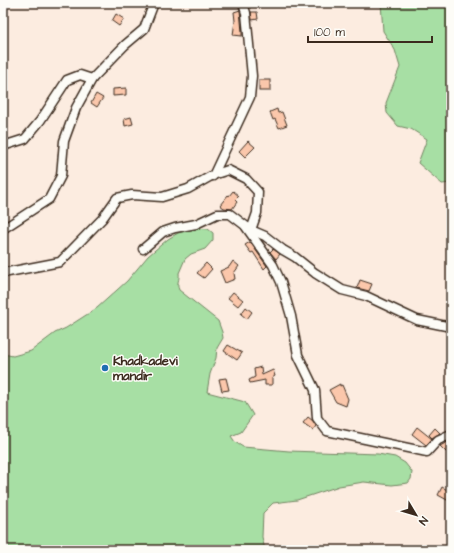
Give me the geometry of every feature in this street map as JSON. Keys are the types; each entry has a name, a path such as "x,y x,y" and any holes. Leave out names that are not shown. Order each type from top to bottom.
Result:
{"street":[{"path":"3,229 48,199 61,176 64,141 76,108 92,79 125,45 144,29 154,3"},
{"path":"212,177 250,97 252,76 246,13 243,3"},
{"path":"3,146 25,139 40,121 67,80 80,75 92,79"},
{"path":"3,273 60,262 102,219 117,198 132,194 162,197 188,189 228,170 246,179 258,192 257,213 248,228"},
{"path":"143,249 163,232 196,224 217,214 230,214 248,228 265,236 295,257 315,274 342,290 366,296 417,320 451,327"},
{"path":"248,228 273,265 281,282 291,316 298,355 315,390 316,418 327,431 427,452 438,440 451,434"}],"green space":[{"path":"381,3 451,3 451,183 442,184 418,163 427,139 411,129 398,126 387,113 386,103 400,67 395,50 383,31"},
{"path":"195,228 208,229 213,233 213,240 205,249 191,254 185,259 179,273 178,287 179,290 218,321 222,332 223,338 217,348 216,358 210,374 207,392 245,402 253,415 241,432 231,436 235,442 243,447 289,451 378,454 395,457 405,463 412,472 411,479 408,483 392,485 364,482 339,486 297,500 273,503 263,513 262,537 265,550 3,550 3,354 13,356 31,351 55,333 66,328 97,308 127,281 148,256 168,239 178,233"}],"building":[{"path":"240,10 242,36 233,35 235,21 234,12"},
{"path":"251,12 257,12 258,19 252,20"},
{"path":"116,14 124,19 119,26 112,21"},
{"path":"259,80 270,80 270,91 259,91"},
{"path":"126,88 126,95 113,96 113,89"},
{"path":"96,94 103,98 97,107 91,103"},
{"path":"277,109 278,113 282,112 287,125 279,128 275,119 273,120 270,112"},
{"path":"131,117 133,124 125,126 124,119"},
{"path":"248,141 255,147 245,157 239,151"},
{"path":"233,191 239,196 235,200 237,202 232,209 224,208 220,205"},
{"path":"250,242 267,266 264,269 253,252 251,253 245,245"},
{"path":"273,249 280,254 276,259 270,252"},
{"path":"233,261 239,266 234,273 235,279 225,283 220,271 229,267"},
{"path":"206,263 212,269 204,278 197,273"},
{"path":"360,280 372,284 369,291 357,288"},
{"path":"233,292 243,300 238,306 228,298"},
{"path":"246,307 252,312 247,319 241,314"},
{"path":"228,345 242,353 237,360 224,351"},
{"path":"261,367 262,375 273,370 275,376 272,378 272,385 265,385 265,380 250,383 249,380 255,377 254,369"},
{"path":"226,378 229,390 222,391 219,379"},
{"path":"340,384 340,386 342,385 348,399 346,406 336,402 329,390"},
{"path":"308,417 316,426 313,430 303,423"},
{"path":"417,427 432,439 426,445 412,434"},
{"path":"435,428 440,433 432,438 429,435"},
{"path":"451,440 451,446 446,452 440,446"},
{"path":"442,487 451,492 451,498 449,501 438,495"}],"place":[{"name":"Khadkadevi mandir","path":"105,368"}]}
